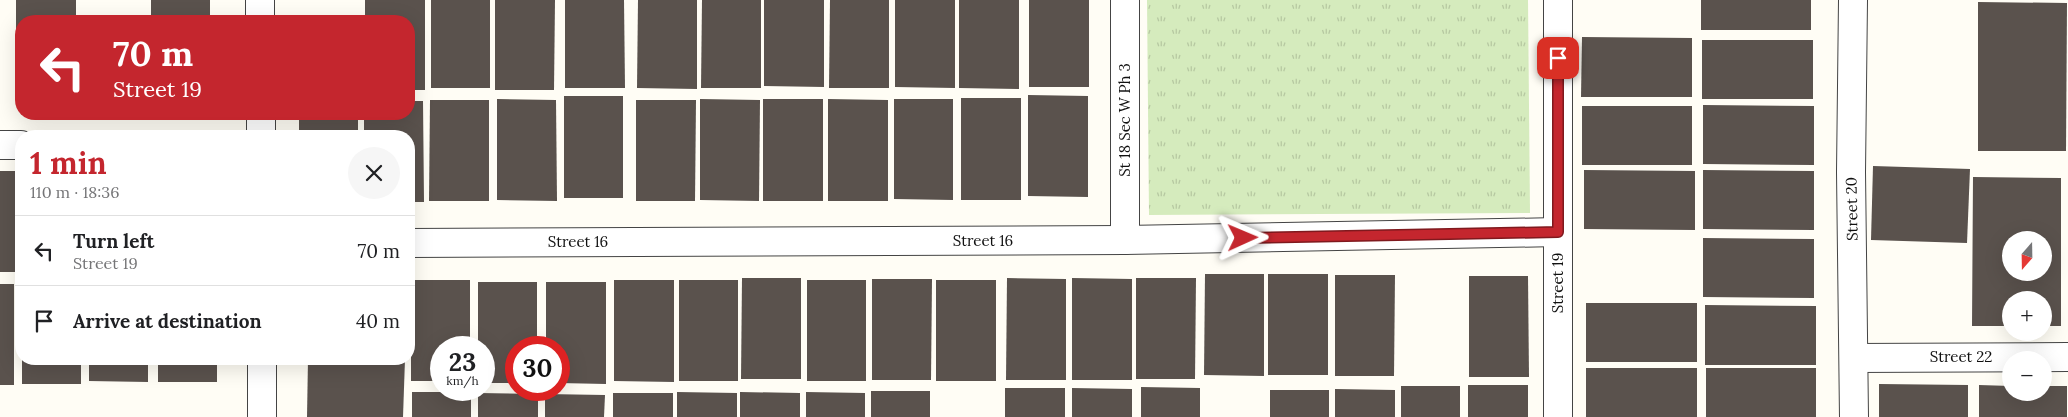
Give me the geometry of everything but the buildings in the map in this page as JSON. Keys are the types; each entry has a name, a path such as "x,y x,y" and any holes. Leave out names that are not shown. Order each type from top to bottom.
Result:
{"street":[{"path":"260,0 260,15"},
{"name":"St 18 Sec W Ph 3","path":"1125,0 1125,240"},
{"name":"Street 19","path":"1558,0 1558,417"},
{"name":"Street 20","path":"1852,0 1851,172 1854,417"},
{"path":"0,145 15,145"},
{"name":"Street 16","path":"415,243 1125,240 1558,232"},
{"name":"Street 22","path":"1854,358 2068,357"},
{"path":"262,365 262,417"}],"green space":[{"path":"1147,0 1528,0 1530,213 1149,215"}],"route":[{"path":"1243,238 1558,232 1558,58"}]}
